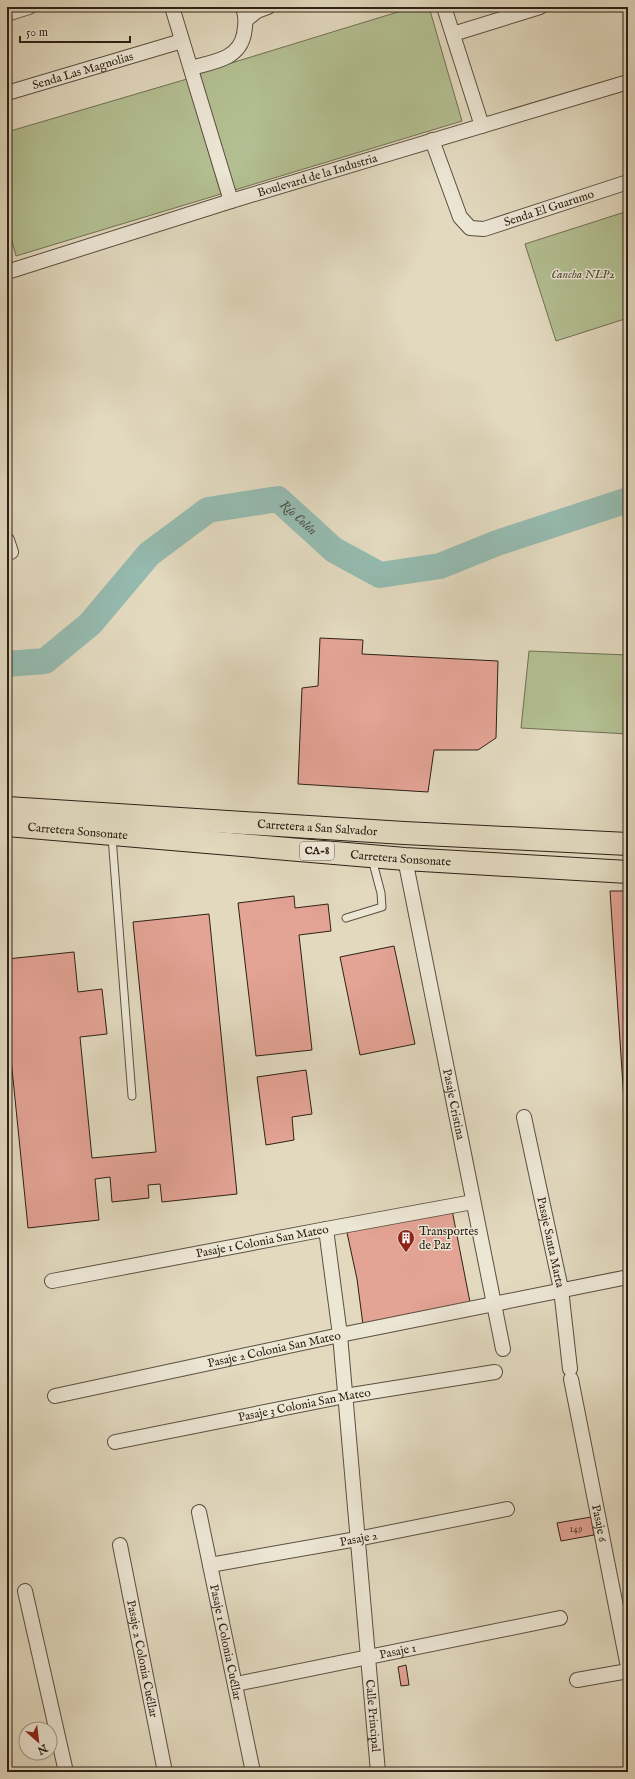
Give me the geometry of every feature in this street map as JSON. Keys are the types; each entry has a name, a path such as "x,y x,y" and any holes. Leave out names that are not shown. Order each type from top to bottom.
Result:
{"highway":[{"name":"Carretera a San Salvador","path":"7,808 404,833 628,844"},
{"name":"Carretera Sonsonate","path":"7,825 405,859 628,872"}],"street":[{"path":"7,14 29,7"},
{"path":"172,7 231,201"},
{"path":"190,68 224,59 236,52 242,43 245,13 268,7"},
{"path":"444,7 482,126"},
{"path":"452,34 540,7"},
{"name":"Senda Las Magnolias","path":"7,93 182,41"},
{"name":"Boulevard de la Industria","path":"7,272 231,201 628,82"},
{"name":"Senda El Guarumo","path":"432,140 460,217 470,228 484,229 628,182"},
{"name":"Pasaje Cristina","path":"405,859 503,1349"},
{"name":"Pasaje Santa Marta","path":"524,1117 561,1289 571,1374"},
{"name":"Pasaje 1 Colonia San Mateo","path":"52,1281 473,1202"},
{"name":"Calle Principal","path":"326,1229 340,1335 349,1456 378,1772"},
{"name":"Pasaje 2 Colonia San Mateo","path":"55,1396 561,1289 628,1277"},
{"name":"Pasaje 3 Colonia San Mateo","path":"115,1442 345,1396 495,1372"},
{"name":"Pasaje 6","path":"571,1374 628,1667"},
{"name":"Pasaje 2","path":"210,1565 357,1539 507,1509"},
{"name":"Pasaje 1 Colonia Cuéllar","path":"199,1512 236,1684 253,1772"},
{"name":"Pasaje 2 Colonia Cuéllar","path":"120,1545 165,1772"},
{"path":"25,1591 66,1772"},
{"name":"Pasaje 1","path":"236,1684 560,1618"},
{"path":"577,1680 628,1671"}],"lane":[{"path":"112,833 132,1096"},
{"path":"346,918 382,907 381,893 371,855"}],"green space":[{"path":"414,7 429,7 462,121 228,192 189,76"},
{"path":"187,79 221,194 16,256 7,223 7,132"},
{"name":"Cancha NLP2","path":"628,211 628,318 556,341 525,244"},
{"path":"529,651 628,655 628,734 521,728"}],"building":[{"path":"320,638 363,640 362,654 498,661 496,738 478,750 434,750 428,792 298,784 302,688 318,686"},
{"path":"610,891 628,891 628,1116 625,1116"},
{"path":"294,896 295,908 328,904 331,931 299,935 312,1050 256,1056 238,903"},
{"path":"209,914 237,1194 162,1202 160,1184 148,1185 149,1198 112,1202 110,1177 95,1179 99,1220 28,1228 7,1019 7,959 74,952 78,992 102,989 107,1034 80,1037 92,1158 156,1152 133,922"},
{"path":"394,946 415,1044 360,1055 340,957"},
{"path":"306,1070 312,1114 292,1117 294,1140 266,1145 257,1077"},
{"name":"Transportes de Paz","path":"452,1210 470,1302 363,1325 357,1279 346,1228"},
{"path":"591,1517 594,1535 561,1541 557,1523"},
{"path":"406,1665 409,1685 401,1686 398,1667"}],"waterway":[{"name":"Río Colón","path":"7,664 45,661 90,624 149,554 208,510 278,499 334,550 380,575 440,566 497,543 628,500"}],"place":[{"name":"Transportes de Paz","path":"406,1253"}]}
